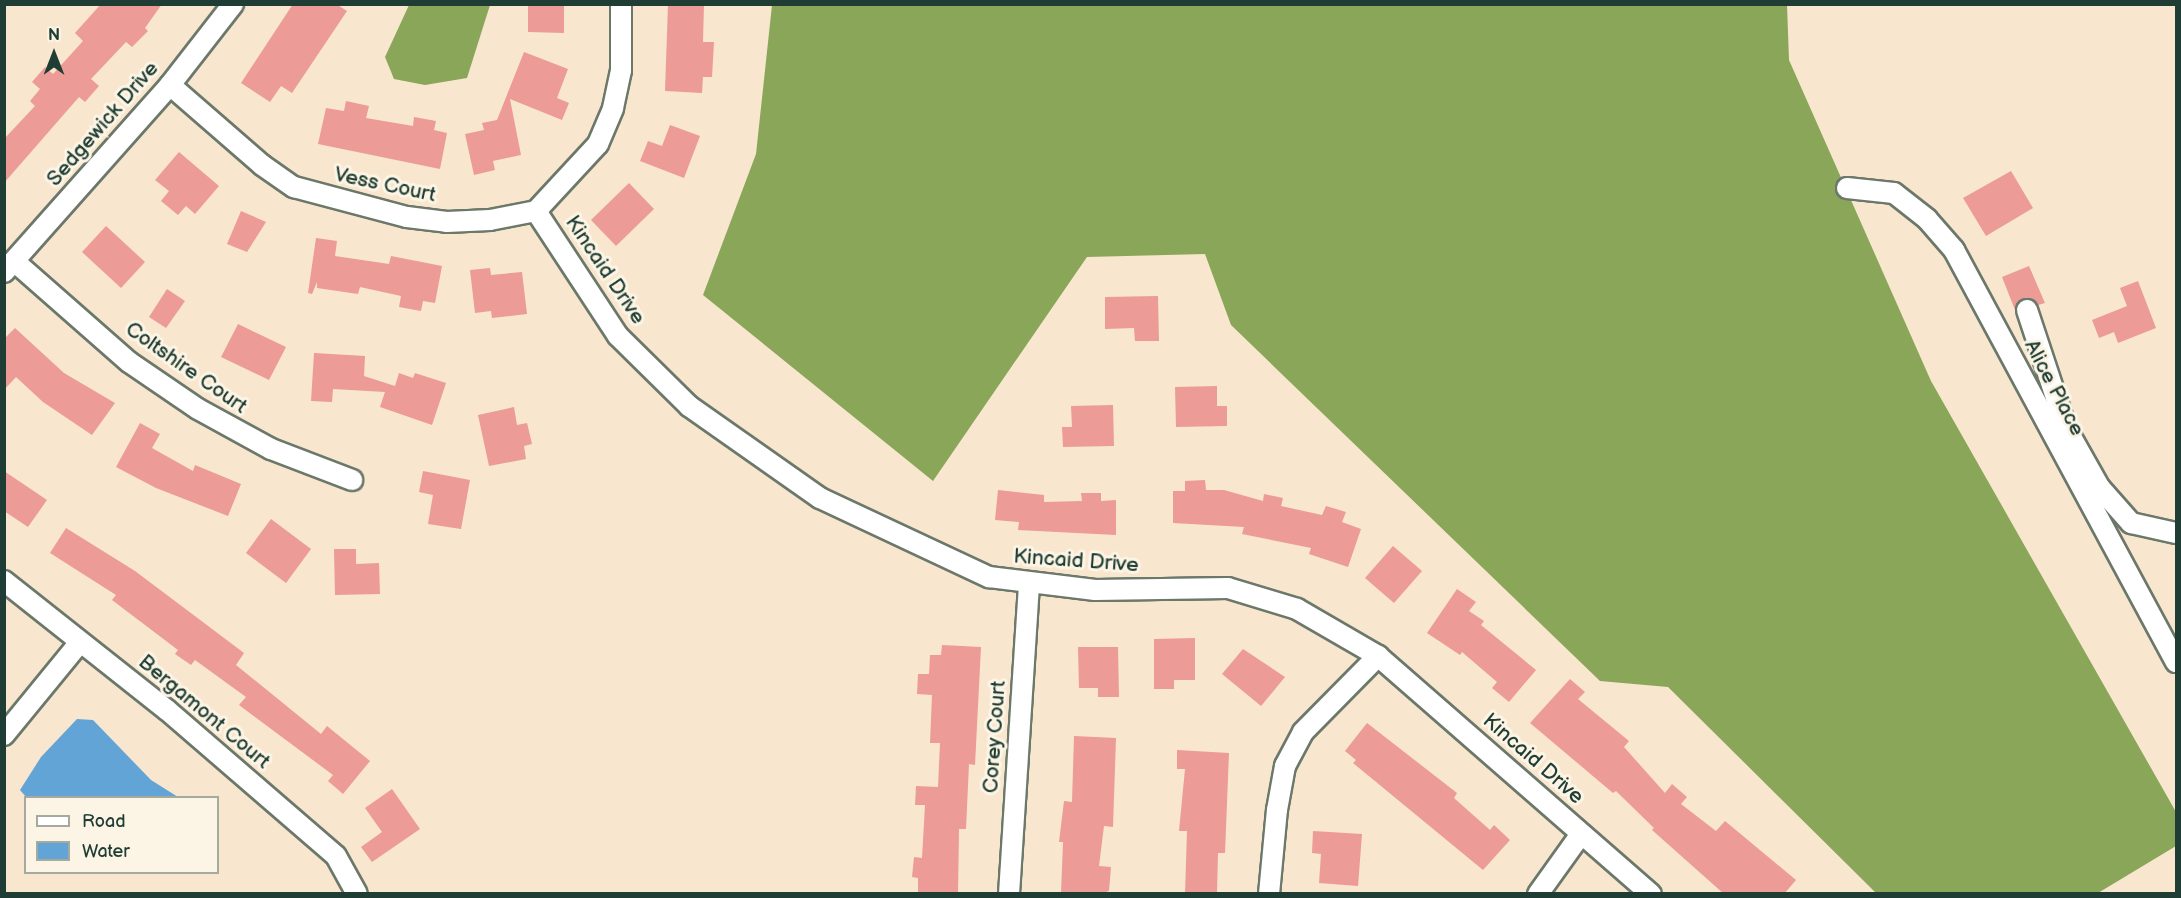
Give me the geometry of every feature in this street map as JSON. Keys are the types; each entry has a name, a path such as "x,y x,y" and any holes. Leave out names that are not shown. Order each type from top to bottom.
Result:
{"street":[{"name":"Sedgewick Drive","path":"9,266 170,85 233,4"},
{"path":"536,211 598,144 606,126 621,70 621,4"},
{"name":"Vess Court","path":"170,85 279,178 317,196 407,218 447,222 490,220 536,211"},
{"name":"Alice Place","path":"1846,188 1894,193 1927,219 1954,250 2176,662"},
{"name":"Kincaid Drive","path":"536,211 618,336 689,406 820,498 989,578 1095,590 1228,588 1298,609 1378,656 1651,894"},
{"name":"Coltshire Court","path":"9,266 129,362 198,409 271,449 352,480"},
{"path":"2027,310 2066,428 2100,488 2131,523 2176,533"},
{"name":"Bergamont Court","path":"4,581 336,856 357,894"},
{"name":"Corey Court","path":"1009,894 1029,584"},
{"path":"4,735 80,642"},
{"path":"1269,894 1276,810 1285,765 1303,732 1378,656"},
{"path":"1538,894 1581,834"}],"green space":[{"path":"409,5 490,5 467,78 425,85 394,79 385,57"},
{"path":"772,5 1787,5 1789,60 1931,381 2176,812 2176,846 2098,893 1876,893 1668,687 1600,681 1231,325 1205,254 1087,257 933,481 703,295 756,154"}],"water":[{"path":"77,719 93,720 151,780 176,796 25,796 20,790 41,757"}],"building":[{"path":"101,4 162,4 145,28 148,31 132,47 126,42 91,79 99,86 85,102 79,97 4,183 4,139 35,106 30,101 40,89 32,82 45,67 53,74 83,41 75,33"},
{"path":"293,4 336,4 347,11 292,93 281,86 270,102 241,83"},
{"path":"528,4 564,4 564,33 528,32"},
{"path":"668,4 704,4 703,42 714,42 712,77 703,77 702,93 665,91"},
{"path":"524,52 568,69 557,98 569,103 562,120 510,99 521,155 493,161 495,170 474,175 465,134 484,130 482,123 497,120"},
{"path":"346,101 369,106 366,118 413,126 414,117 436,121 434,130 447,133 440,169 318,144 326,108 344,111"},
{"path":"670,125 700,136 684,178 640,161 648,141 662,146"},
{"path":"179,152 219,186 195,214 186,206 178,215 161,201 169,191 155,180"},
{"path":"2011,171 2033,208 1986,236 1963,198"},
{"path":"629,183 654,209 616,246 591,220"},
{"path":"241,211 266,222 247,252 227,244"},
{"path":"106,226 145,262 121,288 82,252"},
{"path":"316,238 337,241 335,256 389,264 391,256 442,266 435,303 423,301 421,311 399,307 401,296 360,287 358,294 317,288 317,282 312,294 308,293"},
{"path":"2029,266 2045,303 2038,305 2024,298 2015,310 2002,277"},
{"path":"490,268 491,275 522,272 527,314 492,318 491,311 475,313 470,270"},
{"path":"2138,281 2156,328 2118,343 2114,332 2099,338 2092,320 2127,306 2120,288"},
{"path":"167,289 185,301 166,328 149,317"},
{"path":"1158,296 1159,341 1135,341 1134,328 1105,329 1105,297"},
{"path":"238,324 286,347 269,380 221,357"},
{"path":"15,328 64,373 115,403 92,435 43,402 16,377 4,390 4,339"},
{"path":"314,353 365,356 364,376 395,386 399,373 413,378 415,373 446,383 432,425 380,407 385,392 333,389 332,402 311,401"},
{"path":"1217,386 1217,406 1227,406 1227,426 1176,427 1175,387"},
{"path":"1113,405 1114,446 1063,447 1062,427 1072,427 1071,406"},
{"path":"514,407 517,425 527,423 532,444 524,446 526,459 489,466 478,415"},
{"path":"140,423 160,434 152,448 193,471 195,465 241,484 228,516 156,488 116,467"},
{"path":"4,471 47,500 28,527 4,511"},
{"path":"423,471 470,480 461,529 428,524 433,495 419,492"},
{"path":"1205,480 1206,490 1224,490 1263,501 1264,494 1283,498 1281,506 1322,515 1326,506 1346,512 1342,522 1361,529 1348,567 1309,554 1311,548 1242,534 1244,527 1173,523 1173,491 1185,491 1185,481"},
{"path":"998,490 1044,495 1044,502 1082,501 1081,493 1101,493 1101,501 1116,500 1116,535 1018,530 1019,522 995,520"},
{"path":"271,519 311,549 286,583 246,553"},
{"path":"66,528 135,571 244,653 236,665 321,734 327,726 370,761 343,794 328,781 333,775 239,705 246,697 195,660 191,665 175,654 178,650 112,600 116,595 50,553"},
{"path":"1393,546 1422,571 1394,603 1365,578"},
{"path":"334,549 356,549 356,564 379,563 380,594 335,595"},
{"path":"1457,589 1476,602 1469,611 1484,621 1481,625 1536,670 1509,702 1492,688 1497,682 1462,652 1460,655 1427,633"},
{"path":"1195,638 1195,680 1174,680 1174,689 1154,689 1154,639"},
{"path":"942,645 981,647 975,765 969,764 966,829 959,829 958,894 918,894 918,878 912,877 914,857 922,858 925,805 915,805 916,786 938,787 940,743 930,743 932,695 917,694 918,674 929,674 930,655 941,655"},
{"path":"1078,647 1118,647 1119,697 1098,697 1098,688 1079,688"},
{"path":"1243,649 1285,677 1261,706 1222,674"},
{"path":"1570,679 1585,692 1578,699 1629,741 1624,747 1665,793 1672,784 1687,797 1681,804 1716,831 1725,821 1796,880 1784,894 1724,894 1652,830 1654,828 1616,791 1613,793 1530,723"},
{"path":"1367,723 1457,793 1454,798 1490,830 1494,825 1510,840 1483,870 1353,763 1356,760 1345,751"},
{"path":"1074,736 1116,738 1113,827 1104,826 1099,866 1111,867 1109,891 1099,894 1061,894 1063,842 1059,842 1064,801 1072,802"},
{"path":"1177,750 1229,753 1225,853 1218,853 1217,894 1185,894 1187,831 1179,831 1185,769 1177,769"},
{"path":"392,789 420,829 372,862 361,847 382,832 365,808"},
{"path":"1313,831 1362,834 1358,886 1319,883 1321,854 1312,853"}]}
